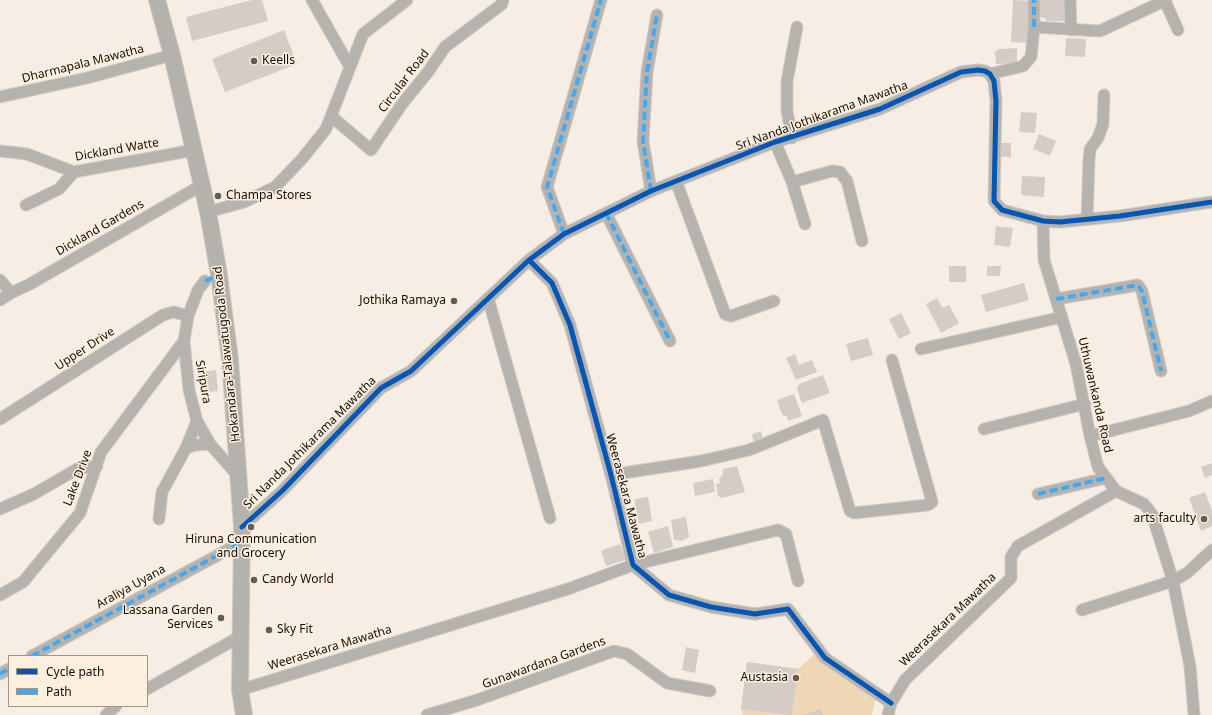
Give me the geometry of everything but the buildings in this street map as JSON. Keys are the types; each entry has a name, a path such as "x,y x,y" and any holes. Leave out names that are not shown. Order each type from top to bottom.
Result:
{"main road":[{"name":"Hokandara-Talawatugoda Road","path":"157,0 172,55 208,212 219,275 230,359 242,535 240,690 244,715"}],"street":[{"path":"312,0 350,68"},
{"path":"208,212 244,202 275,187 302,159 326,129 363,34 407,0"},
{"name":"Circular Road","path":"331,116 371,150 402,104 428,72 445,47 502,4 503,0"},
{"path":"564,234 547,187 602,0"},
{"path":"1034,0 1034,27 1031,57 1023,66 990,74 995,89 994,201 998,208 1009,214 1043,221 1060,222 1120,216 1212,202"},
{"path":"1070,0 1071,30"},
{"path":"1034,27 1100,31 1166,0 1178,30"},
{"path":"651,191 643,141 647,72 657,14"},
{"path":"792,138 788,111 787,81 797,27"},
{"name":"Dharmapala Mawatha","path":"0,98 86,78 172,55"},
{"name":"Sri Nanda Jothikarama Mawatha","path":"242,535 381,388 411,371 529,260 564,234 651,191 775,142 792,138 880,109 961,72 978,70 990,74"},
{"path":"1087,219 1090,149 1098,138 1103,124 1104,95"},
{"path":"775,142 792,182 804,224"},
{"name":"Dickland Watte","path":"0,152 27,154 74,172 194,150"},
{"path":"792,182 832,171 840,172 847,181 862,241"},
{"path":"26,205 59,189 74,172"},
{"path":"676,181 725,314 731,316 774,301"},
{"name":"Dickland Gardens","path":"0,300 202,185"},
{"path":"606,213 670,341"},
{"name":"Uthuwankanda Road","path":"1043,221 1044,260 1076,364 1090,436 1098,467 1116,491 1144,504 1152,514 1173,581 1190,666 1194,715"},
{"name":"Weerasekara Mawatha","path":"529,260 552,283 570,325 611,475 633,565 669,595 711,607 755,614 788,609 825,658 891,704"},
{"path":"0,280 11,293"},
{"name":"Siripura","path":"206,281 198,290 188,316 184,341 189,390 197,421 210,444 239,477"},
{"path":"1056,299 1138,286 1142,292 1161,371"},
{"path":"488,298 550,518"},
{"name":"Upper Drive","path":"0,419 162,315 174,312 188,316"},
{"path":"921,349 1062,317"},
{"name":"Lake Drive","path":"0,595 23,582 80,513 101,452 184,341"},
{"path":"611,475 701,461 749,450 823,420 850,511 854,514 928,505 932,502 892,360"},
{"path":"1090,436 1189,410 1212,401"},
{"path":"984,429 1085,404"},
{"path":"159,520 162,492 186,448 197,421"},
{"path":"186,448 195,445 210,444"},
{"path":"0,509 34,494 76,469 96,466"},
{"path":"1038,494 1106,478"},
{"name":"Weerasekara Mawatha","path":"888,715 891,704 905,680 1011,578 1011,557 1018,546 1116,491"},
{"name":"Weerasekara Mawatha","path":"240,690 568,589 633,565 778,530 786,534 798,581"},
{"name":"Araliya Uyana","path":"34,655 242,535"},
{"path":"1082,610 1173,581 1187,573 1212,550"},
{"path":"148,688 241,636"},
{"name":"Gunawardana Gardens","path":"427,715 478,700 614,651 627,654 667,683 710,692"},
{"path":"106,715 115,707"}],"shaded area":[{"name":"Austasia","path":"816,653 876,695 872,715 743,715 741,709 747,662 798,669"}],"marked path":[{"path":"564,234 547,187 601,0"},
{"path":"1034,0 1034,27"},
{"path":"651,191 643,141 647,72 657,15"},
{"path":"606,213 670,341"},
{"path":"205,281 219,275"},
{"path":"1056,299 1138,285 1142,291 1161,371"},
{"path":"1038,494 1106,478"},
{"path":"34,655 242,542"},
{"path":"0,674 8,670"}],"cycle path":[{"path":"242,527 282,491 381,388 411,371 529,260 564,234 651,191 775,142 880,109 961,72 978,70 985,71 990,74 994,81 996,101 994,201 1002,210 1043,221 1060,222 1120,216 1212,202"},
{"path":"529,260 552,283 570,325 611,475 633,565 669,595 711,607 755,614 788,609 825,658 891,703"}],"place":[{"name":"Keells","path":"254,61"},
{"name":"Champa Stores","path":"218,196"},
{"name":"Jothika Ramaya","path":"454,301"},
{"name":"arts faculty","path":"1204,519"},
{"name":"Hiruna Communication and Grocery","path":"251,527"},
{"name":"Candy World","path":"254,580"},
{"name":"Lassana Garden Services","path":"221,618"},
{"name":"Sky Fit","path":"269,630"},
{"name":"Austasia","path":"796,678"}]}
